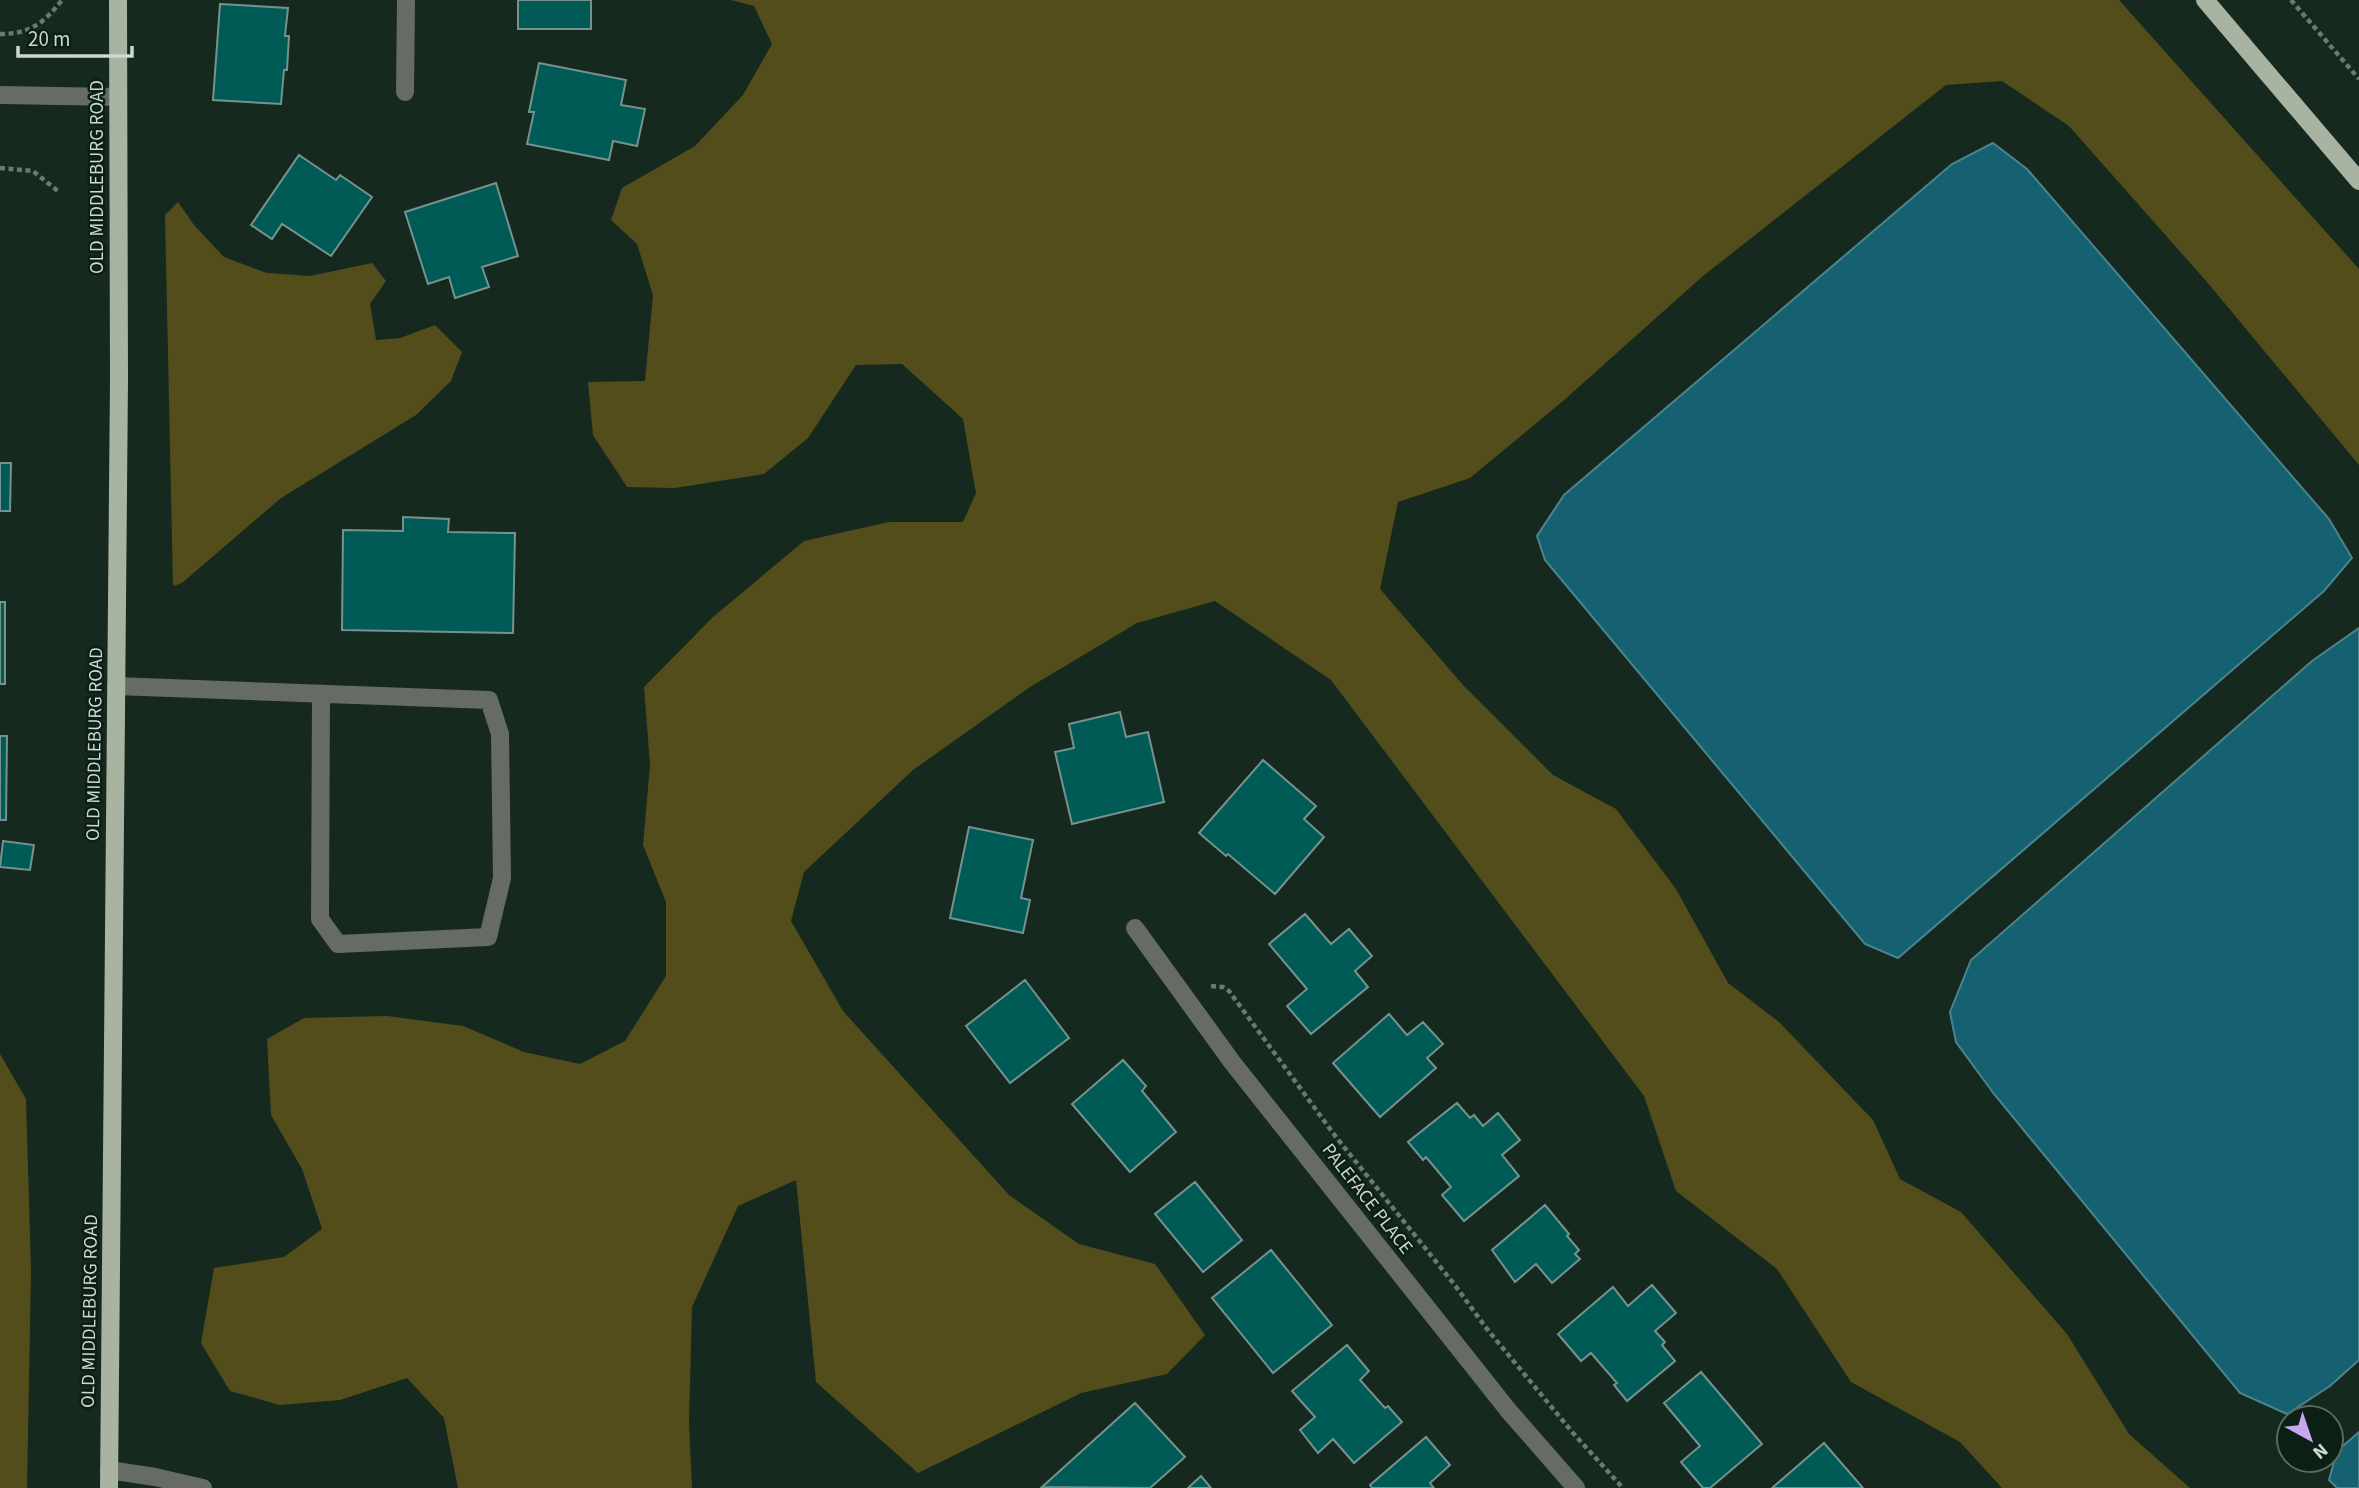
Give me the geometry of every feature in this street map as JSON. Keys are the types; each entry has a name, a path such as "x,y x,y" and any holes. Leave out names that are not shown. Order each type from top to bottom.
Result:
{"main road":[{"name":"OLD MIDDLEBURG ROAD","path":"109,1488 116,686 118,0"},
{"path":"2205,0 2359,181"}],"street":[{"path":"405,0 405,92"},
{"path":"0,95 118,97"},
{"path":"116,686 489,700 500,734 502,878 488,937 338,944 320,919 321,694"},
{"name":"PALEFACE PLACE","path":"1135,928 1232,1062 1499,1399 1576,1488"},
{"path":"109,1470 203,1488"}],"path":[{"path":"0,34 26,32 54,10 62,0"},
{"path":"2291,0 2359,79"},
{"path":"0,168 33,171 59,192"},
{"path":"1186,998 1214,985 1229,991 1368,1179 1511,1358 1623,1488"}],"shaded area":[{"path":"731,0 2119,0 2359,269 2359,465 2207,282 2069,126 2002,81 1946,85 1703,276 1563,401 1470,478 1398,502 1380,589 1463,685 1553,775 1616,809 1676,889 1728,983 1779,1022 1873,1120 1900,1179 1961,1212 2067,1334 2129,1434 2190,1488 2002,1488 1960,1442 1851,1382 1777,1269 1676,1191 1644,1096 1331,680 1215,601 1137,623 1030,687 913,770 804,872 791,921 843,1011 1009,1195 1079,1244 1155,1264 1205,1335 1167,1374 1081,1393 918,1473 816,1382 796,1180 738,1206 692,1307 689,1422 692,1488 458,1488 444,1418 407,1378 340,1400 280,1405 230,1391 201,1343 214,1268 284,1257 322,1229 302,1169 271,1115 267,1039 304,1018 387,1016 463,1026 524,1052 580,1064 625,1041 666,976 666,902 643,845 650,765 644,687 713,617 804,541 889,522 963,522 976,493 963,419 902,364 856,365 808,438 764,474 675,488 627,487 593,435 588,382 645,381 653,295 637,244 611,220 622,188 695,146 743,95 772,44 754,6"},
{"path":"178,202 194,225 224,257 267,273 310,276 372,263 386,281 370,304 376,340 400,338 435,325 462,352 451,381 416,415 281,498 182,583 173,586 165,215"},
{"path":"0,1054 26,1099 31,1271 27,1488 0,1488"}],"water":[{"path":"1993,143 2027,169 2329,519 2352,558 2324,591 1898,958 1865,944 1545,560 1537,536 1564,495 1952,164"},
{"path":"2359,628 2359,1360 2330,1386 2302,1404 2275,1404 2275,1409 2240,1393 1994,1094 1956,1042 1950,1012 1971,960 2312,661"},
{"path":"2359,1432 2359,1488 2337,1488 2329,1480 2331,1474 2345,1474 2345,1444"}],"building":[{"path":"518,0 591,0 591,29 518,29"},
{"path":"220,4 288,8 285,36 289,36 287,70 284,70 281,104 213,100"},
{"path":"539,63 626,80 621,105 645,109 637,146 613,141 609,160 527,144 534,112 529,112"},
{"path":"299,155 336,180 340,175 372,197 331,256 282,224 272,239 251,225"},
{"path":"496,183 518,256 482,267 489,287 455,298 449,277 428,284 405,212"},
{"path":"0,463 11,463 10,511 0,511"},
{"path":"403,517 449,519 448,532 515,533 513,633 342,630 343,530 403,531"},
{"path":"0,602 5,602 5,684 0,684"},
{"path":"1120,712 1126,737 1148,732 1164,802 1072,824 1055,752 1074,748 1069,724"},
{"path":"0,736 7,736 6,820 0,820"},
{"path":"1263,760 1316,806 1304,819 1324,837 1275,894 1199,833"},
{"path":"969,827 1033,840 1021,898 1030,900 1023,933 950,918"},
{"path":"3,841 34,845 30,870 0,867"},
{"path":"1305,914 1331,944 1349,929 1372,956 1355,971 1368,987 1311,1034 1287,1006 1307,989 1269,944"},
{"path":"1025,980 1069,1038 1010,1083 966,1026"},
{"path":"1389,1014 1407,1035 1423,1022 1443,1044 1427,1058 1436,1068 1380,1117 1333,1063"},
{"path":"1123,1060 1146,1086 1142,1091 1176,1132 1130,1172 1072,1104"},
{"path":"1457,1103 1470,1118 1474,1115 1483,1126 1498,1113 1520,1140 1502,1155 1519,1176 1464,1221 1442,1195 1451,1187 1426,1157 1423,1160 1408,1142"},
{"path":"1195,1182 1242,1240 1203,1272 1155,1214"},
{"path":"1545,1205 1569,1234 1567,1236 1579,1250 1575,1254 1580,1259 1552,1283 1536,1264 1515,1282 1492,1250"},
{"path":"1271,1250 1332,1325 1273,1373 1212,1298"},
{"path":"1652,1285 1676,1313 1655,1331 1665,1342 1662,1345 1675,1361 1627,1401 1614,1385 1617,1383 1591,1353 1581,1361 1558,1334 1613,1287 1628,1306"},
{"path":"1347,1345 1369,1371 1360,1380 1385,1408 1388,1406 1402,1422 1354,1463 1333,1439 1318,1453 1300,1430 1315,1417 1292,1391"},
{"path":"1701,1372 1762,1444 1710,1488 1703,1488 1681,1462 1700,1446 1664,1403"},
{"path":"1135,1403 1185,1457 1150,1488 1042,1487"},
{"path":"1426,1437 1450,1465 1430,1483 1434,1488 1372,1488 1370,1485"},
{"path":"1824,1443 1863,1488 1772,1488"},
{"path":"1201,1476 1211,1488 1188,1488"}]}
